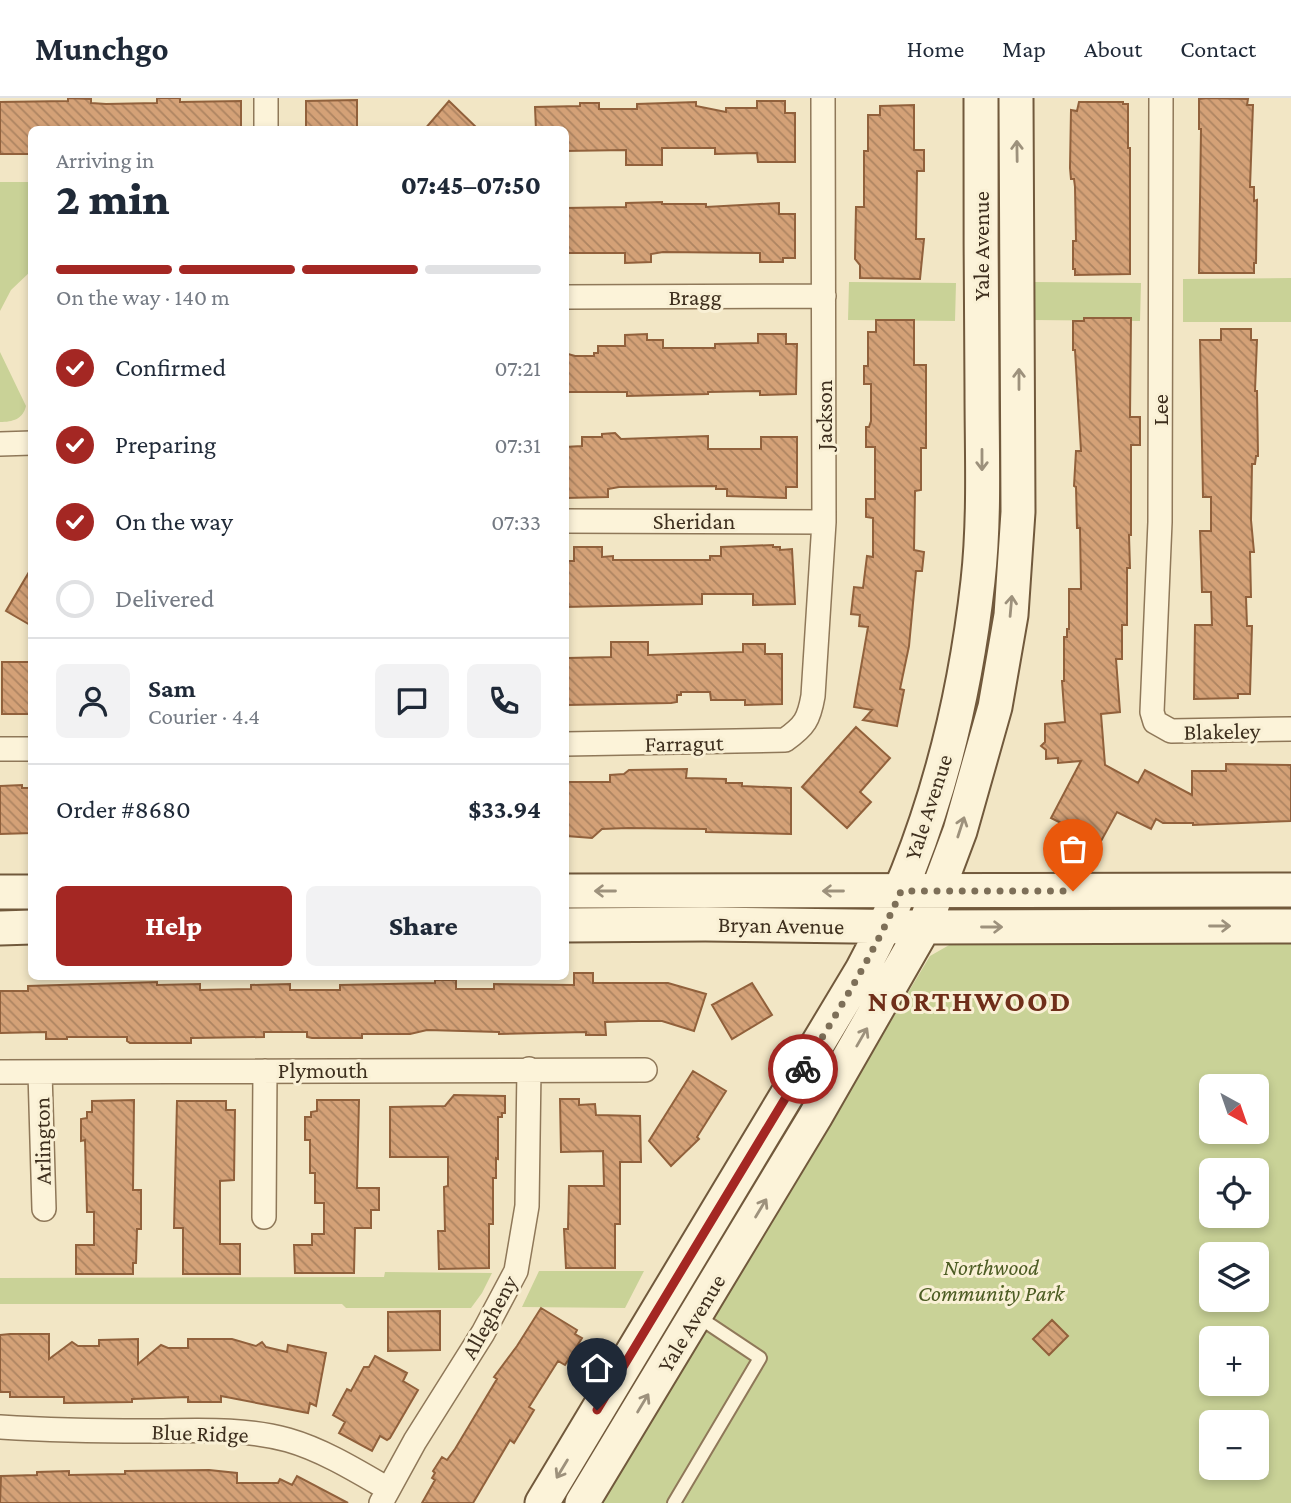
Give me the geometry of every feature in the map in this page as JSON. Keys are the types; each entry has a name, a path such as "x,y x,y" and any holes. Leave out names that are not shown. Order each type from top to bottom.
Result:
{"main road":[{"name":"Yale Avenue","path":"542,1503 886,926 933,799 961,696 978,578 982,508 981,98"},
{"name":"Yale Avenue","path":"582,1503 815,1117 924,927 960,831 986,746 1011,615 1018,512 1016,98"},
{"name":"Bryan Avenue","path":"569,891 1291,890"},
{"path":"0,892 28,892"},
{"name":"Bryan Avenue","path":"569,925 1291,926"},
{"path":"0,928 28,928"}],"street":[{"path":"266,98 266,126"},
{"name":"Jackson","path":"800,729 810,715 813,695 824,522 823,98"},
{"name":"Lee","path":"1155,722 1152,692 1160,522 1161,98"},
{"name":"Bragg","path":"569,297 824,296"},
{"path":"0,444 28,443"},
{"name":"Sheridan","path":"569,521 824,522"},
{"name":"Blakeley","path":"1155,722 1171,732 1186,733 1291,729"},
{"name":"Farragut","path":"569,744 767,742 785,740 800,729"},
{"path":"0,749 28,749"},
{"name":"Allegheny","path":"385,1496 415,1441 483,1333 516,1271 527,1206 529,1069"},
{"name":"Plymouth","path":"0,1072 645,1070"},
{"path":"264,1217 265,1071"},
{"name":"Arlington","path":"40,1072 44,1209"},
{"name":"Blue Ridge","path":"0,1427 66,1431 224,1430 258,1434 290,1441 320,1453 385,1496"}],"lane":[{"path":"674,1503 761,1359 696,1315"}],"green space":[{"path":"0,182 28,182 28,274 11,290 0,311"},
{"path":"1291,278 1291,322 1183,322 1183,279"},
{"path":"849,282 956,283 955,321 848,320"},
{"path":"1034,282 1141,283 1140,321 1033,320"},
{"path":"0,352 26,406 20,417 5,422 0,422"},
{"name":"Northwood Community Park","path":"1291,943 1291,1503 601,1503 930,956 951,944"},
{"path":"539,1271 644,1271 625,1308 522,1307"},
{"path":"385,1272 492,1273 471,1308 346,1308 342,1304 0,1304 0,1278 384,1277"}],"building":[{"path":"68,98 91,99 91,103 106,104 157,103 157,98 180,98 180,102 241,101 241,126 28,126 28,154 0,154 0,102 68,101"},
{"path":"1199,99 1248,99 1247,105 1253,105 1250,187 1254,187 1254,201 1257,200 1254,273 1199,273"},
{"path":"357,100 357,126 306,126 306,101"},
{"path":"449,101 475,126 427,126"},
{"path":"757,101 785,101 785,113 795,113 795,162 758,162 757,153 715,154 715,148 662,148 662,165 626,165 626,150 569,151 569,126 536,126 535,107 599,103 599,109 637,109 637,104 696,102 696,106 726,112 726,108 757,108"},
{"path":"1079,102 1128,104 1130,274 1075,275 1073,269 1073,241 1076,241 1075,187 1070,168 1071,110 1077,111"},
{"path":"914,105 914,150 924,150 924,171 917,171 916,239 924,239 920,279 860,278 860,265 855,259 856,207 864,207 864,151 868,151 868,115 880,115 880,106"},
{"path":"626,203 706,204 706,207 779,203 779,214 795,214 795,258 783,258 783,262 760,262 760,253 663,252 651,254 651,262 625,263 625,253 569,253 569,208 626,207"},
{"path":"1084,318 1131,318 1130,417 1140,417 1140,445 1131,445 1127,625 1122,625 1122,659 1116,659 1120,712 1101,714 1105,765 1138,783 1145,770 1192,795 1192,771 1226,771 1226,764 1291,765 1291,821 1193,825 1163,823 1156,819 1151,829 1117,812 1100,843 1085,835 1078,849 1062,840 1069,827 1051,818 1081,761 1058,763 1058,758 1046,759 1046,750 1041,746 1045,742 1045,724 1065,722 1062,681 1064,637 1067,637 1069,629 1069,589 1081,589 1080,528 1077,528 1074,486 1076,451 1081,451 1073,321 1084,321"},
{"path":"876,320 914,320 914,365 926,365 926,448 921,448 921,490 915,491 914,550 924,552 922,571 916,571 909,646 900,689 904,690 897,726 863,720 872,710 854,707 868,627 859,626 860,615 851,614 854,587 863,588 867,556 873,557 873,518 866,517 866,499 875,499 875,447 866,447 866,427 869,427 871,421 871,384 864,384 864,366 868,366 868,332 876,332"},
{"path":"1221,329 1251,329 1251,340 1257,340 1255,391 1258,456 1255,464 1252,464 1251,520 1254,552 1250,552 1251,597 1246,597 1247,626 1252,626 1250,694 1238,694 1238,698 1194,699 1195,625 1212,625 1211,592 1202,592 1200,531 1211,531 1211,497 1203,497 1200,340 1221,340"},
{"path":"647,334 647,340 663,340 663,348 715,348 715,344 758,343 758,334 786,334 786,344 797,344 796,394 760,395 760,391 627,396 627,392 569,392 569,354 594,356 594,353 598,353 598,346 625,346 625,335"},
{"path":"615,433 621,439 708,436 708,449 761,449 761,437 797,437 797,487 786,487 786,498 727,496 727,489 716,489 716,486 619,487 608,489 608,497 569,498 569,447 582,446 582,437 602,437 602,434"},
{"path":"773,545 780,547 780,550 792,549 795,604 753,605 753,594 702,594 702,604 569,607 569,561 574,561 574,547 602,547 602,557 613,556 613,560 710,560 710,556 721,556 721,547"},
{"path":"28,574 28,624 6,611"},
{"path":"611,642 648,642 648,655 743,652 743,644 765,644 765,654 782,654 782,704 745,705 745,700 711,700 710,692 681,692 681,695 677,695 677,702 671,703 569,705 569,658 611,657"},
{"path":"2,662 28,662 28,714 2,714"},
{"path":"856,727 890,758 860,792 871,802 847,828 802,787"},
{"path":"687,769 686,778 726,779 726,783 742,783 742,786 791,788 791,834 628,828 602,829 592,838 569,836 569,782 610,782 610,775 624,774 629,770"},
{"path":"22,785 22,788 28,788 28,833 0,834 0,786"},
{"path":"574,973 593,973 593,983 668,983 706,994 694,1031 662,1021 639,1021 605,1022 606,1035 586,1035 586,1032 499,1034 427,1030 410,1034 362,1034 362,1038 312,1038 307,1037 307,1032 264,1032 264,1037 191,1038 191,1043 130,1043 127,1037 46,1039 46,1032 0,1033 0,991 28,991 28,986 157,982 157,985 200,984 200,990 251,989 251,985 290,984 290,990 340,990 340,985 456,980 456,989 494,989 494,984 574,985"},
{"path":"752,983 772,1015 732,1039 712,1005"},
{"path":"693,1071 726,1091 697,1137 699,1139 671,1166 649,1141"},
{"path":"454,1095 505,1096 505,1113 498,1117 498,1159 496,1158 496,1178 493,1178 493,1224 489,1224 489,1268 439,1269 438,1231 445,1231 444,1187 448,1186 448,1157 390,1157 390,1107 445,1106"},
{"path":"560,1099 579,1099 579,1105 595,1104 596,1115 640,1116 641,1162 620,1162 620,1224 615,1224 615,1268 566,1268 564,1229 568,1229 569,1186 604,1186 603,1151 561,1152"},
{"path":"134,1100 133,1190 141,1190 141,1229 137,1229 133,1274 76,1274 76,1245 94,1245 94,1212 87,1212 85,1140 81,1141 81,1119 87,1118 87,1112 92,1112 92,1101"},
{"path":"317,1100 359,1100 357,1188 379,1188 379,1210 371,1210 371,1228 355,1228 354,1273 295,1273 294,1245 312,1245 312,1234 324,1234 324,1203 315,1203 315,1173 310,1173 310,1140 305,1140 305,1117 311,1117 311,1112 317,1111"},
{"path":"177,1101 226,1101 226,1110 235,1110 234,1180 220,1181 220,1244 240,1244 240,1274 183,1274 183,1228 174,1228"},
{"path":"541,1308 577,1330 575,1334 582,1338 565,1365 558,1361 529,1407 534,1410 514,1443 510,1440 473,1503 422,1503 435,1480 432,1478 435,1473 433,1471 442,1457 447,1460 455,1449 497,1379 494,1377"},
{"path":"440,1311 440,1350 388,1351 388,1312"},
{"path":"1052,1320 1068,1336 1049,1355 1033,1339"},
{"path":"49,1334 49,1359 72,1342 78,1346 99,1346 99,1340 138,1339 138,1364 161,1345 168,1348 188,1348 188,1339 232,1339 256,1346 262,1342 266,1347 287,1352 288,1345 326,1353 316,1406 310,1403 308,1413 221,1396 221,1402 188,1402 188,1397 132,1399 132,1402 64,1403 64,1397 10,1397 10,1392 0,1392 0,1335"},
{"path":"375,1356 407,1373 403,1381 418,1390 390,1438 387,1440 380,1436 372,1451 339,1433 345,1422 333,1415 347,1389 351,1391 364,1367 369,1367"},
{"path":"209,1470 237,1473 237,1483 278,1483 280,1479 292,1485 297,1476 348,1503 0,1503 1,1476 69,1471 69,1475"}],"way so far":[{"path":"803,1069 862,970 901,891 1073,891"}],"district":[{"name":"NORTHWOOD","path":"970,1000"}],"route":[{"path":"597,1410 803,1069"}]}
